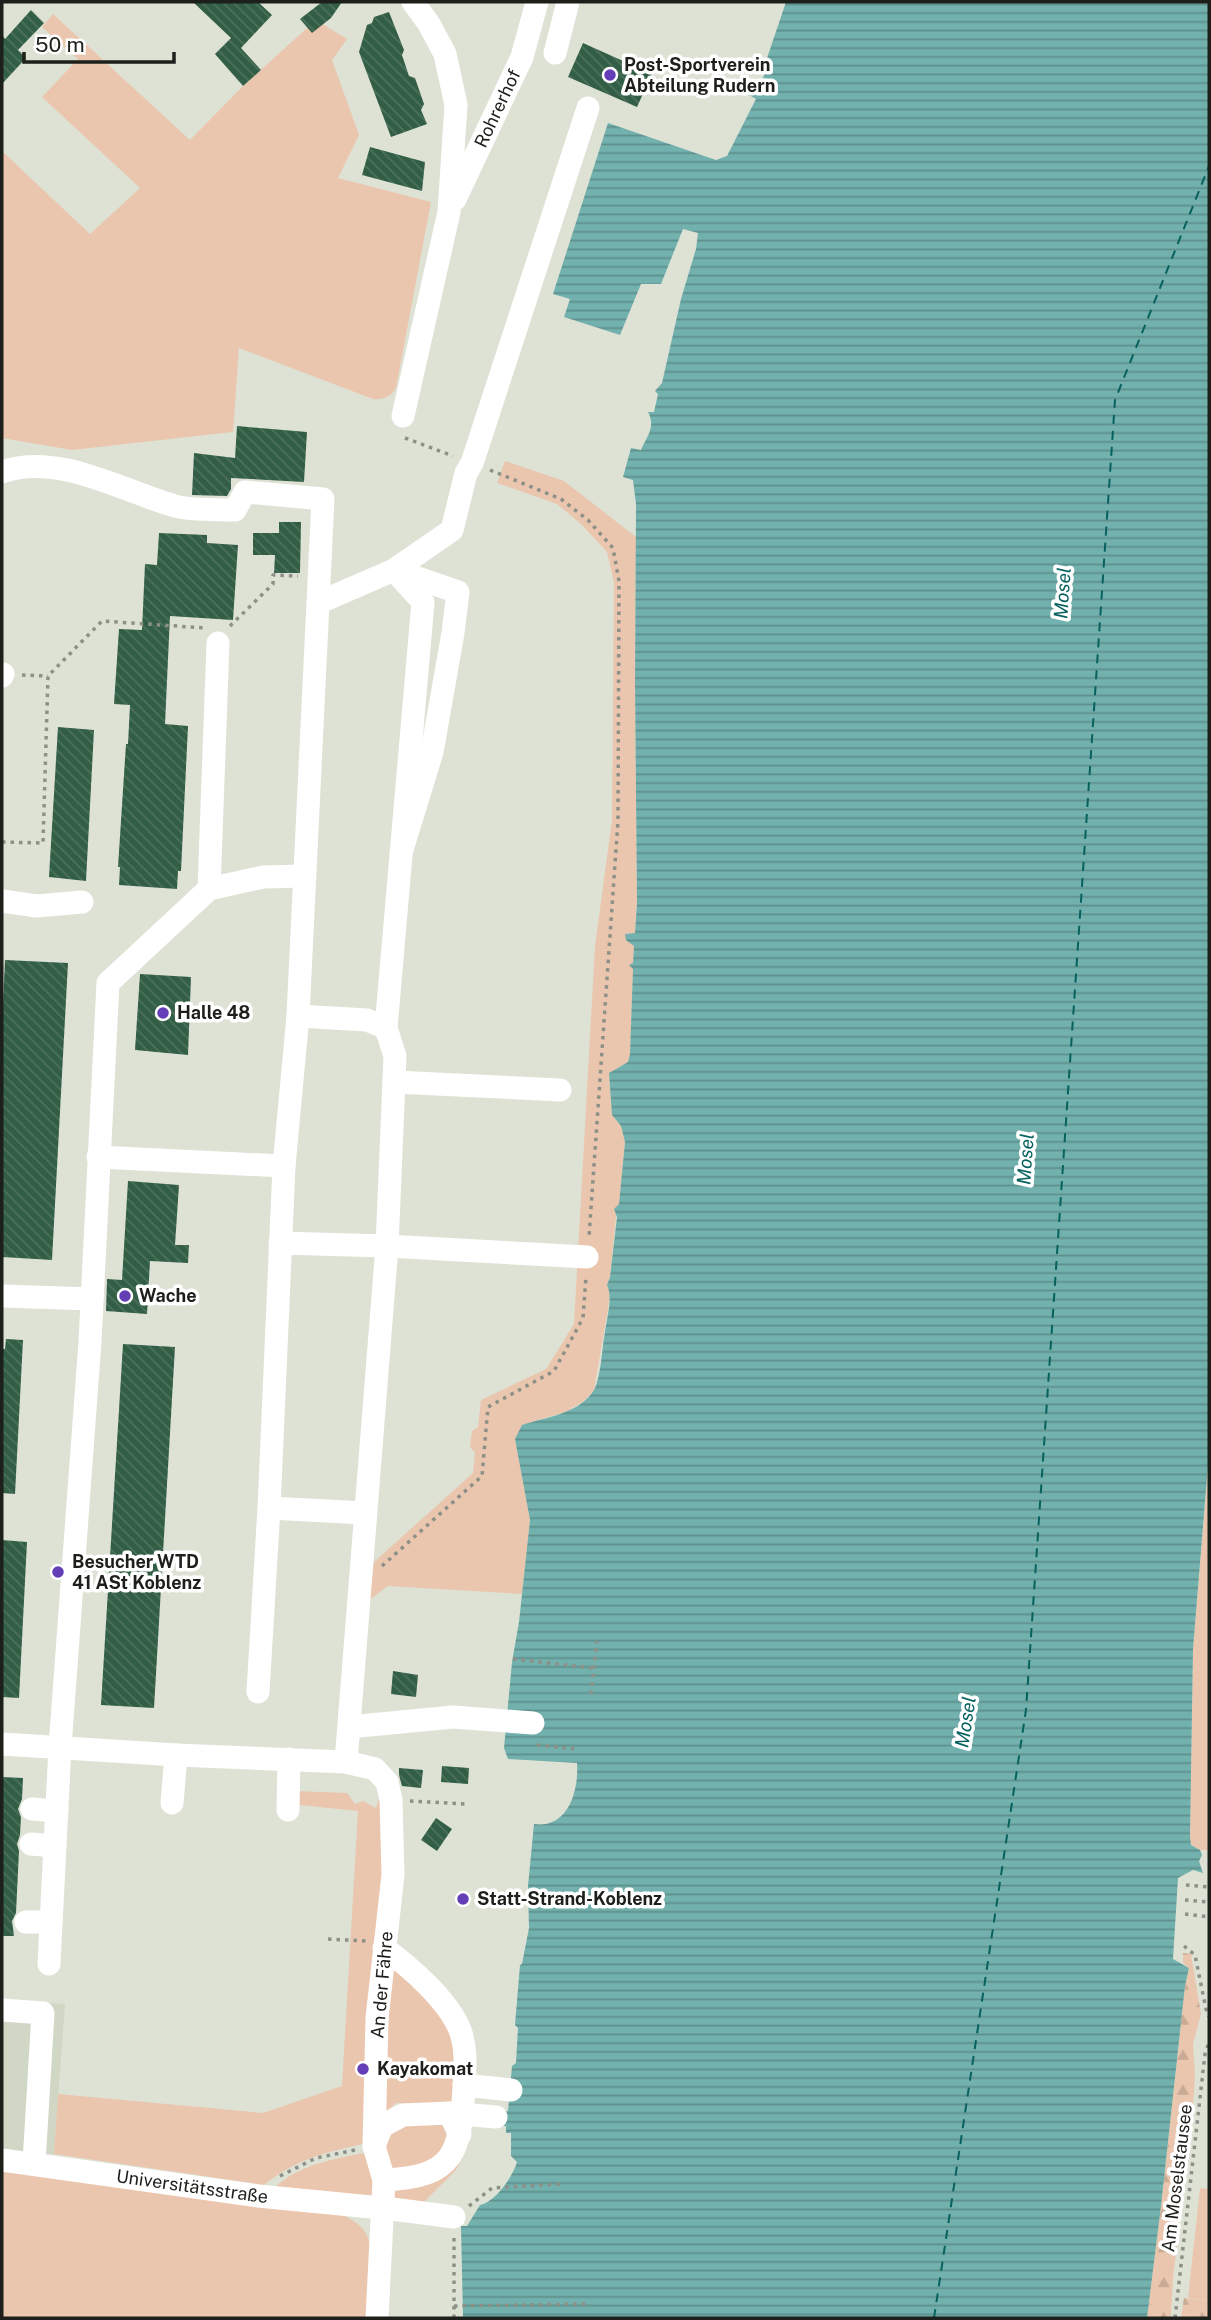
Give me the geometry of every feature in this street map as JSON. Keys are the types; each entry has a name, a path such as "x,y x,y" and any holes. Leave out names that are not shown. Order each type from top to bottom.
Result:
{"street":[{"name":"Rohrerhof","path":"403,416 449,212 456,105 445,54 413,2"},
{"name":"Rohrerhof","path":"449,212 522,57 537,2"},
{"path":"555,53 568,2"},
{"path":"318,603 394,570 452,530 466,473 472,463 587,108"},
{"path":"2,472 16,467 36,466 89,475 177,506 235,510 245,492 323,499 298,1016 284,1166 258,1692"},
{"path":"394,570 458,592 432,752 401,853"},
{"path":"346,1762 387,1246 395,1056 386,1028 423,602 394,570"},
{"path":"209,889 219,633"},
{"path":"49,1965 60,1747 92,1299 108,983 209,889 263,877 303,876"},
{"path":"2,901 37,906 82,902"},
{"path":"298,1016 367,1020 386,1028"},
{"path":"394,1082 560,1090"},
{"path":"98,1157 284,1166"},
{"path":"280,1243 587,1257"},
{"path":"2,1296 92,1299"},
{"path":"269,1508 365,1513"},
{"path":"349,1727 453,1717 531,1734"},
{"name":"An der Fähre","path":"2,1744 346,1762 375,1769 387,1782 391,1800 393,1875 377,2018 374,2146 384,2180 377,2318"},
{"path":"172,1803 176,1755"},
{"path":"288,1810 289,1759"},
{"path":"32,1809 57,1811"},
{"path":"31,1844 55,1846"},
{"path":"26,1922 51,1922"},
{"path":"384,2180 408,2179 439,2169 450,2158 464,2085 466,2054 461,2031 453,2016 416,1974 385,1945"},
{"path":"2,2010 43,2013 34,2163"},
{"path":"464,2085 511,2090"},
{"path":"374,2146 382,2126 403,2115 457,2120 496,2117"},
{"name":"Universitätsstraße","path":"2,2160 258,2196 454,2217"}],"path":[{"path":"362,1577 381,1567 481,1476 488,1407 554,1371 583,1318 618,821 619,581 612,548 588,520 561,499 401,437 403,416"},
{"path":"2,842 43,843 48,676 102,621 219,633 272,584 273,575 319,577"},
{"path":"591,1694 597,1641"},
{"path":"513,1659 594,1668"},
{"path":"531,1734 576,1749"},
{"path":"391,1800 466,1804"},
{"path":"1186,1885 1209,1887"},
{"path":"1185,1900 1209,1902"},
{"path":"1185,1914 1209,1917"},
{"path":"328,1939 385,1945"},
{"path":"1184,1946 1195,1955 1209,2017"},
{"name":"Am Moselstausee","path":"1175,2318 1205,2054 1209,2042"},
{"path":"258,2196 280,2176 299,2165 316,2158 374,2146"},
{"path":"454,2318 454,2217 492,2188 562,2184"},
{"path":"454,2306 589,2304"}],"shaded area":[{"path":"2,2001 65,2004 54,2154 2,2151"}],"green space":[{"path":"53,14 190,140 243,86 316,20 347,39 332,60 359,135 338,178 431,202 396,388 392,394 373,399 239,348 233,432 72,450 2,438 2,151 90,234 140,188 42,97 78,59 42,27"},
{"path":"505,461 564,481 636,537 637,903 635,933 626,934 634,946 630,1055 628,1062 609,1073 612,1115 621,1126 625,1142 607,1285 610,1291 608,1309 594,1390 584,1401 566,1412 534,1421 515,1438 530,1520 522,1594 388,1586 369,1600 374,1562 473,1473 475,1453 470,1447 472,1431 478,1427 481,1400 546,1369 574,1324 595,946 612,820 614,583 607,552 582,525 557,504 497,483"},
{"path":"1209,1361 1209,1850 1200,1850 1191,1845 1190,1837 1193,1649 1208,1470"},
{"path":"296,1791 347,1793 355,1804 363,1801 376,1808 379,1799 383,1810 386,1872 363,2144 299,2163 264,2185 54,2154 58,2094 263,2113 342,2086 358,1811 299,1805"},
{"path":"1183,1953 1191,1954 1201,2014 1193,2044 1195,2076 1191,2132 1173,2278 1171,2318 1147,2318 1189,1968 1183,1963"},
{"path":"394,1960 455,2029 455,2105 396,2103 381,2116 385,2023"},
{"path":"398,2122 442,2123 447,2137 440,2159 396,2171 386,2164 384,2140"},
{"path":"369,2152 377,2200 275,2187 308,2167"},
{"path":"460,2162 456,2170 421,2205 391,2202 392,2194 407,2184 442,2174"},
{"path":"2,2169 345,2216 362,2228 369,2241 368,2318 2,2318"},
{"path":"1200,2188 1209,2189 1209,2301 1188,2298"},
{"path":"1184,2298 1209,2301 1209,2318 1181,2318"}],"water":[{"name":"Mosel","path":"786,2 1209,2 1209,1453 1193,1649 1190,1837 1191,1845 1200,1850 1202,1855 1199,1861 1203,1873 1193,1870 1178,1878 1173,1959 1189,1968 1147,2318 463,2318 461,2226 467,2226 480,2205 498,2194 517,2162 511,2156 511,2133 506,2133 506,2126 495,2126 496,2112 508,2111 512,2066 516,2063 518,2028 515,2025 520,1965 529,1928 528,1886 534,1824 555,1821 563,1814 569,1806 576,1785 577,1763 508,1759 504,1748 530,1520 515,1439 522,1425 571,1410 588,1398 594,1390 601,1362 610,1302 607,1285 617,1217 614,1209 619,1204 625,1142 621,1126 612,1115 609,1073 628,1062 630,1054 633,969 629,965 633,963 634,946 626,940 625,934 635,933 637,903 636,504 633,480 623,477 631,448 641,450 650,431 648,412 654,412 658,394 655,391 662,383 698,233 683,229 661,284 641,284 620,335 564,317 570,299 553,294 608,123 716,160 727,156 756,99 735,87 739,80 760,86 765,73 748,66 752,60 765,64"}],"building":[{"path":"193,2 258,2 272,15 241,48 261,70 243,86 215,54 231,38"},
{"path":"322,2 342,2 331,18 312,33 300,19"},
{"path":"31,10 44,23 18,50 26,58 2,84 2,35 5,39"},
{"path":"389,12 404,50 402,55 409,76 415,78 424,104 421,110 427,124 391,137 359,52 367,25 372,23 374,17"},
{"name":"Post-Sportverein Abteilung Rudern","path":"583,43 652,74 637,107 568,77"},
{"path":"370,147 425,162 422,191 362,175"},
{"path":"237,426 307,432 304,482 231,478 231,489 227,496 192,495 194,453 235,458"},
{"path":"279,522 301,522 300,573 274,573 275,555 253,555 253,533 279,533"},
{"path":"159,533 207,535 207,543 238,545 233,620 170,616 165,724 188,726 181,871 178,871 177,889 119,885 118,867 130,705 114,704 119,629 142,630 145,564 157,565"},
{"path":"58,727 94,730 86,881 49,877"},
{"path":"5,960 68,963 52,1260 2,1257 2,1025"},
{"name":"Halle 48","path":"140,974 191,977 188,1055 135,1050"},
{"path":"128,1181 179,1185 175,1245 189,1245 188,1263 150,1261 147,1314 106,1311 107,1279 122,1280"},
{"path":"6,1339 23,1340 15,1494 2,1493 2,1349 5,1349"},
{"path":"123,1344 175,1347 154,1708 101,1705"},
{"path":"2,1540 27,1542 19,1698 2,1697"},
{"path":"393,1671 418,1675 416,1697 391,1694"},
{"path":"442,1766 469,1768 468,1784 441,1782"},
{"path":"399,1768 423,1770 421,1788 402,1786"},
{"path":"2,1777 23,1778 22,1799 18,1809 21,1817 17,1844 19,1851 16,1913 12,1921 14,1936 2,1936"},
{"path":"436,1818 452,1829 437,1851 421,1840"}],"ferry route":[{"path":"934,2318 1026,1710 1115,400 1209,166"}],"place":[{"name":"Post-Sportverein Abteilung Rudern","path":"610,75"},
{"name":"Halle 48","path":"163,1013"},
{"name":"Wache","path":"125,1296"},
{"name":"Besucher WTD 41 ASt Koblenz","path":"58,1572"},
{"name":"Statt-Strand-Koblenz","path":"463,1899"},
{"name":"Kayakomat","path":"363,2069"}]}
